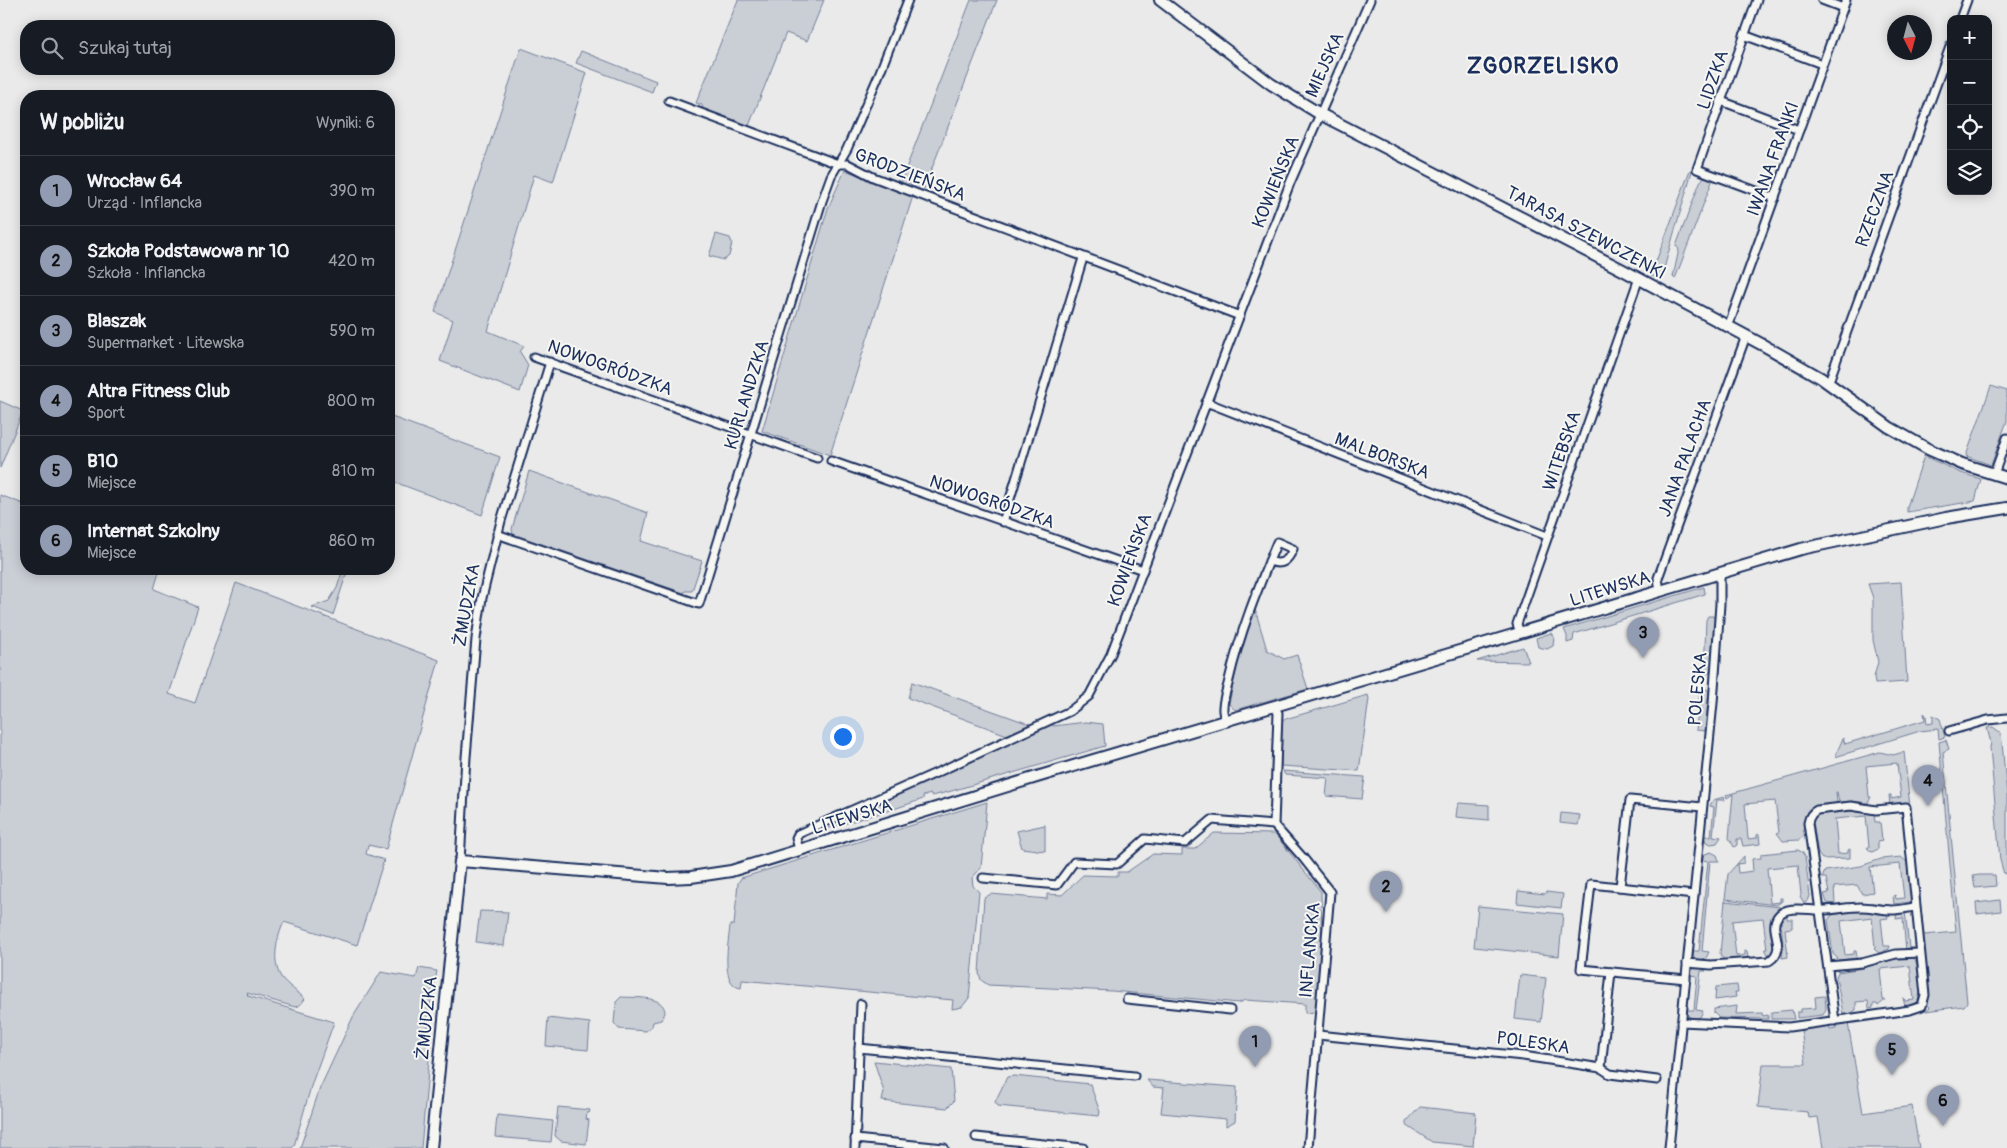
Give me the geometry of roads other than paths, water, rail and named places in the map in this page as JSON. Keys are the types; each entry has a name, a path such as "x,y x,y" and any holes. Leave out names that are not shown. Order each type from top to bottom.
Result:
{"street":[{"name":"KURLANDZKA","path":"498,534 699,604 822,201 831,176 847,149 878,77 908,0"},
{"name":"TARASA SZEWCZENKI","path":"1160,0 1263,79 1320,114 1639,278 1746,336 1828,384 1889,427 1910,439 1946,458 2007,478"},
{"name":"MIEJSKA","path":"1320,114 1370,0"},
{"name":"LIDZKA","path":"1757,0 1697,169 1775,198"},
{"path":"1822,0 1843,8"},
{"name":"IWANA FRANKI","path":"1728,327 1846,0"},
{"path":"1961,15 1967,0"},
{"path":"1744,35 1822,64"},
{"name":"RZECZNA","path":"1828,384 1947,55"},
{"name":"GRODZIEŃSKA","path":"669,101 838,164 848,164 873,177 1240,316"},
{"path":"1721,101 1799,130"},
{"name":"KOWIEŃSKA","path":"799,850 796,838 798,834 1070,711 1086,699 1107,663 1290,183 1320,114"},
{"path":"1003,522 1083,258"},
{"name":"WITEBSKA","path":"1520,633 1517,624 1639,278"},
{"name":"JANA PALACHA","path":"1660,591 1658,578 1746,336"},
{"name":"NOWOGRÓDZKA","path":"534,357 817,458"},
{"name":"ŻMUDZKA","path":"431,1148 460,861 466,757 476,639 482,598 498,534 550,362"},
{"name":"MALBORSKA","path":"1206,402 1547,536"},
{"path":"1994,474 2007,438"},
{"name":"NOWOGRÓDZKA","path":"831,461 1142,570"},
{"name":"LITEWSKA","path":"460,861 668,878 691,877 731,871 1040,776 1801,549 1946,518 2007,508"},
{"path":"1226,722 1223,710 1236,648 1269,560"},
{"name":"POLESKA","path":"1669,1148 1719,623 1720,574"},
{"path":"983,878 1057,885 1074,862 1117,864 1145,839 1185,843 1212,820 1274,826 1278,713 1276,707"},
{"path":"1948,731 1988,720 2007,718"},
{"path":"1620,887 1630,800 1702,807"},
{"path":"1681,1022 1789,1028 1910,1010 1922,1006 1925,995 1906,807 1876,810 1851,806 1817,810 1812,812 1809,817 1808,823 1835,1021"},
{"name":"INFLANCKA","path":"1274,826 1304,859 1330,892 1308,1148"},
{"path":"1686,979 1581,969 1591,884 1694,895"},
{"path":"1687,963 1711,965 1769,961 1775,957 1778,951 1775,926 1779,914 1786,910 1860,907 1891,910 1915,907"},
{"path":"1828,966 1862,963 1896,954 1920,952"},
{"path":"1601,1068 1611,972"},
{"path":"1127,999 1230,1010"},
{"path":"855,1148 861,1004"},
{"name":"POLESKA","path":"1318,1035 1461,1049 1601,1068 1610,1074 1657,1080"},
{"path":"859,1048 1134,1076"},
{"path":"976,1137 1083,1148"},
{"path":"855,1139 944,1148"}],"place":[{"name":"Blaszak","path":"1643,658"},
{"name":"Altra Fitness Club","path":"1928,806"},
{"name":"Szkoła Podstawowa nr 10","path":"1386,912"},
{"name":"Wrocław 64","path":"1255,1067"},
{"name":"B10","path":"1892,1075"},
{"name":"Internat Szkolny","path":"1943,1126"}],"district":[{"name":"ZGORZELISKO","path":"1543,66"}]}
